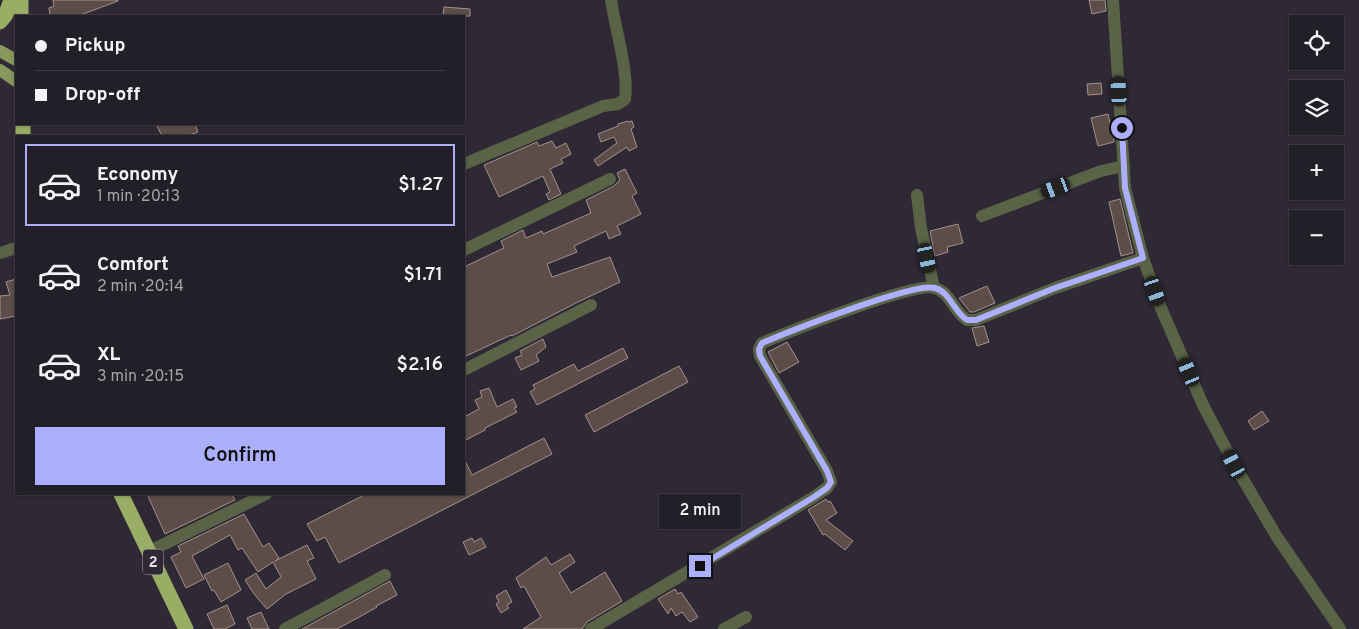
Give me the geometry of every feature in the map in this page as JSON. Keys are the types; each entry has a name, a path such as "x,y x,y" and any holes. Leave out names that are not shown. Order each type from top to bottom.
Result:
{"highway":[{"path":"0,22 5,16 11,0"},
{"path":"20,15 21,0"},
{"name":"2","path":"121,495 186,629"}],"main road":[{"path":"0,51 15,59"},
{"path":"0,70 15,80"}],"street":[{"path":"465,164 603,106 618,104 625,99 624,72 611,0"},
{"path":"1112,0 1125,188 1143,258 1161,308 1202,405 1234,464 1277,537 1340,629"},
{"path":"982,216 1101,171 1124,166"},
{"path":"465,250 610,179"},
{"path":"917,195 921,228 934,288"},
{"path":"0,253 15,248"},
{"path":"591,629 814,497 827,488 831,482 827,471 760,356 759,349 762,343 800,327 910,290 934,288 945,294 961,317 967,320 976,320 1055,288 1143,258"},
{"path":"465,369 591,305"},
{"path":"148,552 264,495"},
{"path":"285,629 385,575"},
{"path":"724,629 746,616"}],"building":[{"path":"53,0 118,0 81,15 50,15 49,8 54,6"},
{"path":"1089,0 1105,0 1106,11 1092,14"},
{"path":"444,7 470,9 470,16 443,15"},
{"path":"1101,83 1102,94 1088,95 1087,84"},
{"path":"1108,114 1111,127 1113,127 1114,142 1098,146 1091,118"},
{"path":"632,121 634,127 631,129 637,147 629,151 627,147 598,166 594,160 617,143 614,137 601,142 598,134"},
{"path":"156,125 195,125 198,132 190,135 162,135"},
{"path":"552,141 556,148 566,143 571,154 561,159 563,163 550,169 561,194 549,200 546,194 550,192 543,176 499,197 484,165 537,142 539,146"},
{"path":"625,169 637,193 632,196 641,214 617,226 621,234 609,239 606,231 574,246 577,252 547,264 552,277 610,257 620,282 512,336 465,357 465,267 504,248 501,241 523,230 526,238 542,231 543,234 591,213 586,200 614,186 620,180 617,173"},
{"path":"1120,199 1133,253 1121,256 1109,202"},
{"path":"958,224 963,243 947,247 948,252 935,256 930,231"},
{"path":"15,279 15,316 0,319 0,296 10,295 6,282"},
{"path":"987,286 995,303 970,312 959,298"},
{"path":"984,326 989,342 977,346 972,328"},
{"path":"543,339 546,347 536,355 539,361 521,370 515,358 522,355 520,351"},
{"path":"787,342 799,362 779,373 768,352"},
{"path":"623,348 628,358 537,405 530,392 535,389 533,385 574,364 578,371"},
{"path":"679,366 688,382 594,432 585,415"},
{"path":"489,388 497,407 513,399 517,407 514,408 517,412 465,440 465,416 479,409 475,400 482,397 480,391"},
{"path":"1262,411 1269,421 1254,430 1248,421"},
{"path":"544,438 552,454 339,563 325,537 317,541 307,524 364,495 465,495 465,461 472,475"},
{"path":"147,495 232,495 235,500 165,534"},
{"path":"826,499 828,502 830,501 837,513 826,520 853,541 845,550 825,534 823,535 808,510"},
{"path":"244,514 263,547 269,543 279,558 275,561 307,545 314,558 307,561 316,579 286,594 267,609 245,580 256,573 266,589 281,577 273,562 258,572 242,548 238,550 230,535 192,556 204,579 186,588 171,557 181,552 178,546"},
{"path":"472,538 474,542 481,538 486,547 469,555 463,542"},
{"path":"570,554 575,562 559,573 571,593 605,572 622,601 587,622 582,629 523,629 541,617 524,586 521,588 516,578 546,557 551,565"},
{"path":"228,563 241,590 221,602 214,590 212,591 204,575"},
{"path":"390,581 397,595 363,615 337,629 302,629"},
{"path":"675,589 678,594 681,592 698,617 690,622 682,612 676,616 671,608 668,614 658,599"},
{"path":"506,590 512,602 507,605 509,608 501,613 496,604 499,602 496,596"},
{"path":"227,605 235,624 225,629 214,629 207,614"},
{"path":"261,612 269,629 252,629 247,618"}],"route":[{"path":"700,566 814,497 827,488 831,482 827,471 760,356 759,349 762,343 800,327 910,290 934,288 945,294 961,317 967,320 976,320 1055,288 1143,258 1125,188 1122,128"}]}
